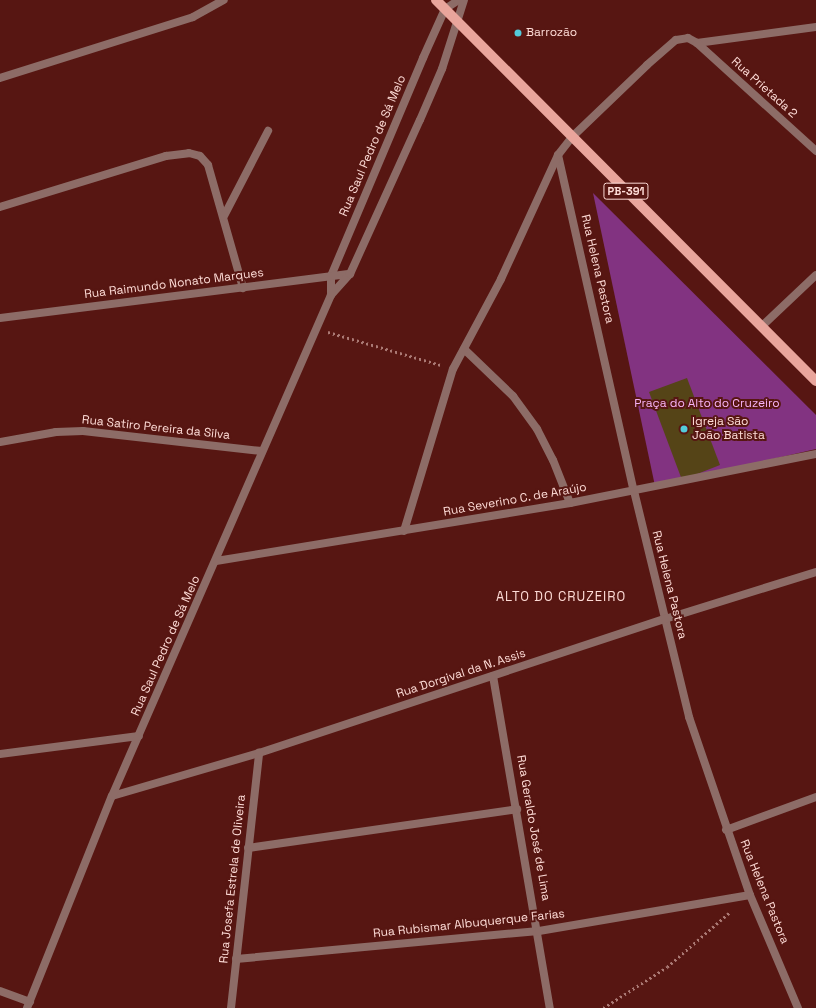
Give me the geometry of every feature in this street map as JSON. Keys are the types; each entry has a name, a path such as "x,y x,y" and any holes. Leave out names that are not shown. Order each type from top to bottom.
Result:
{"main road":[{"name":"PB-391","path":"436,0 816,381"}],"street":[{"path":"0,78 193,16 224,0"},
{"path":"445,9 459,0"},
{"name":"Rua Saul Pedro de Sá Melo","path":"28,1005 112,796 216,561 316,329 331,296 350,274 420,120 459,22 464,0"},
{"name":"Rua Saul Pedro de Sá Melo","path":"331,296 331,276 445,9"},
{"path":"404,531 453,369 501,279 558,155 572,137 676,40 688,38 696,43 816,27"},
{"name":"Rua Prietada 2","path":"696,43 816,151"},
{"path":"224,216 268,131"},
{"path":"0,208 166,156 189,153 200,156 208,165 224,216 243,288"},
{"name":"Rua Helena Pastora","path":"558,155 634,491 689,717 726,830 750,895 798,1008"},
{"name":"Rua Raimundo Nonato Marques","path":"0,318 350,274"},
{"path":"762,326 816,275"},
{"path":"464,349 513,396 536,429 553,460 570,503"},
{"name":"Rua Satiro Pereira da Silva","path":"0,442 56,432 83,431 262,452"},
{"name":"Rua Severino C. de Araújo","path":"216,561 570,503 816,454"},
{"name":"Rua Dorgival da N. Assis","path":"112,796 259,753 665,618 816,572"},
{"name":"Rua Geraldo José de Lima","path":"493,676 538,931 550,1008"},
{"path":"0,754 139,736"},
{"name":"Rua Josefa Estrela de Oliveira","path":"231,1008 259,753"},
{"path":"726,830 816,797"},
{"path":"248,848 517,809"},
{"name":"Rua Rubismar Albuquerque Farias","path":"236,959 538,931 750,895"},
{"path":"0,991 28,1005"}],"path":[{"path":"316,329 453,369"},
{"path":"604,1008 667,967 733,910"}],"green space":[{"name":"Praça do Alto do Cruzeiro","path":"593,193 816,415 816,449 655,486"}],"building":[{"name":"Igreja São João Batista","path":"687,378 720,465 682,480 649,392"}],"place":[{"name":"Barrozão","path":"518,33"},
{"name":"Igreja São João Batista","path":"684,429"}],"district":[{"name":"ALTO DO CRUZEIRO","path":"561,597"}]}
